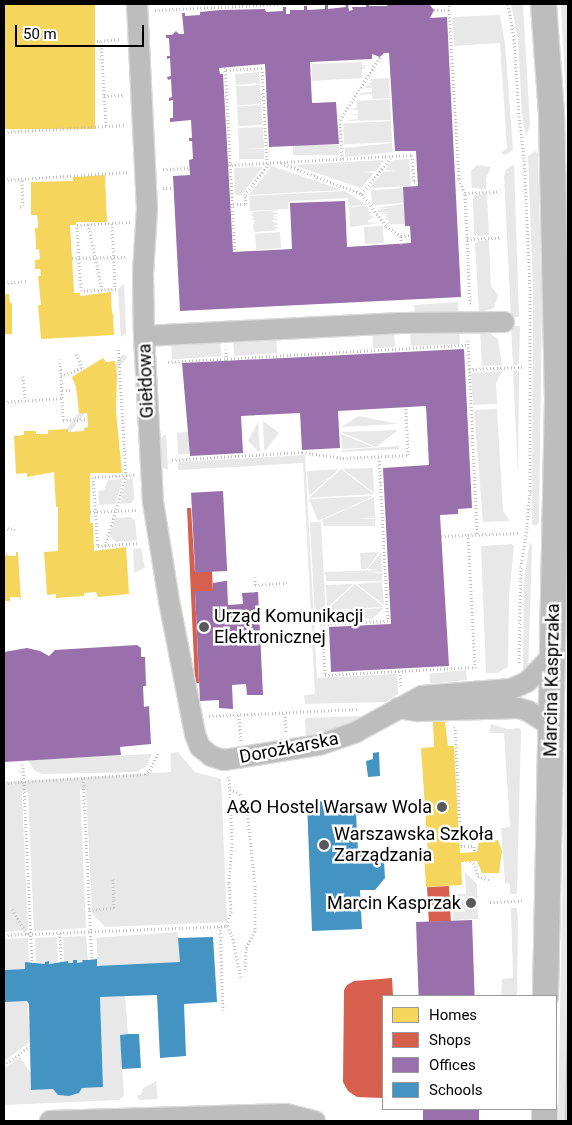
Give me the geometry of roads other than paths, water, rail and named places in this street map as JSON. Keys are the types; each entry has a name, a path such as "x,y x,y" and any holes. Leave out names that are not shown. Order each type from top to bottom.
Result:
{"main road":[{"name":"Marcina Kasprzaka","path":"543,4 551,113 557,397 546,995"}],"street":[{"name":"Giełdowa","path":"144,7 138,171 147,208 143,274 144,336 153,502 169,601 195,734 205,752"},
{"path":"144,336 401,323 504,322"},
{"name":"Dorożkarska","path":"205,752 217,759 231,760 319,745 345,737 400,702 426,695 511,689 527,682 552,656"},
{"path":"400,702 418,711 518,708 528,711 551,726"},
{"path":"50,1121 286,1114 315,1121"}],"tram line":[{"path":"565,1121 568,958"}],"place":[{"name":"Urząd Komunikacji Elektronicznej","path":"204,627"},
{"name":"A&O Hostel Warsaw Wola","path":"442,807"},
{"name":"Warszawska Szkoła Zarządzania","path":"324,845"},
{"name":"Marcin Kasprzak","path":"471,903"}]}
